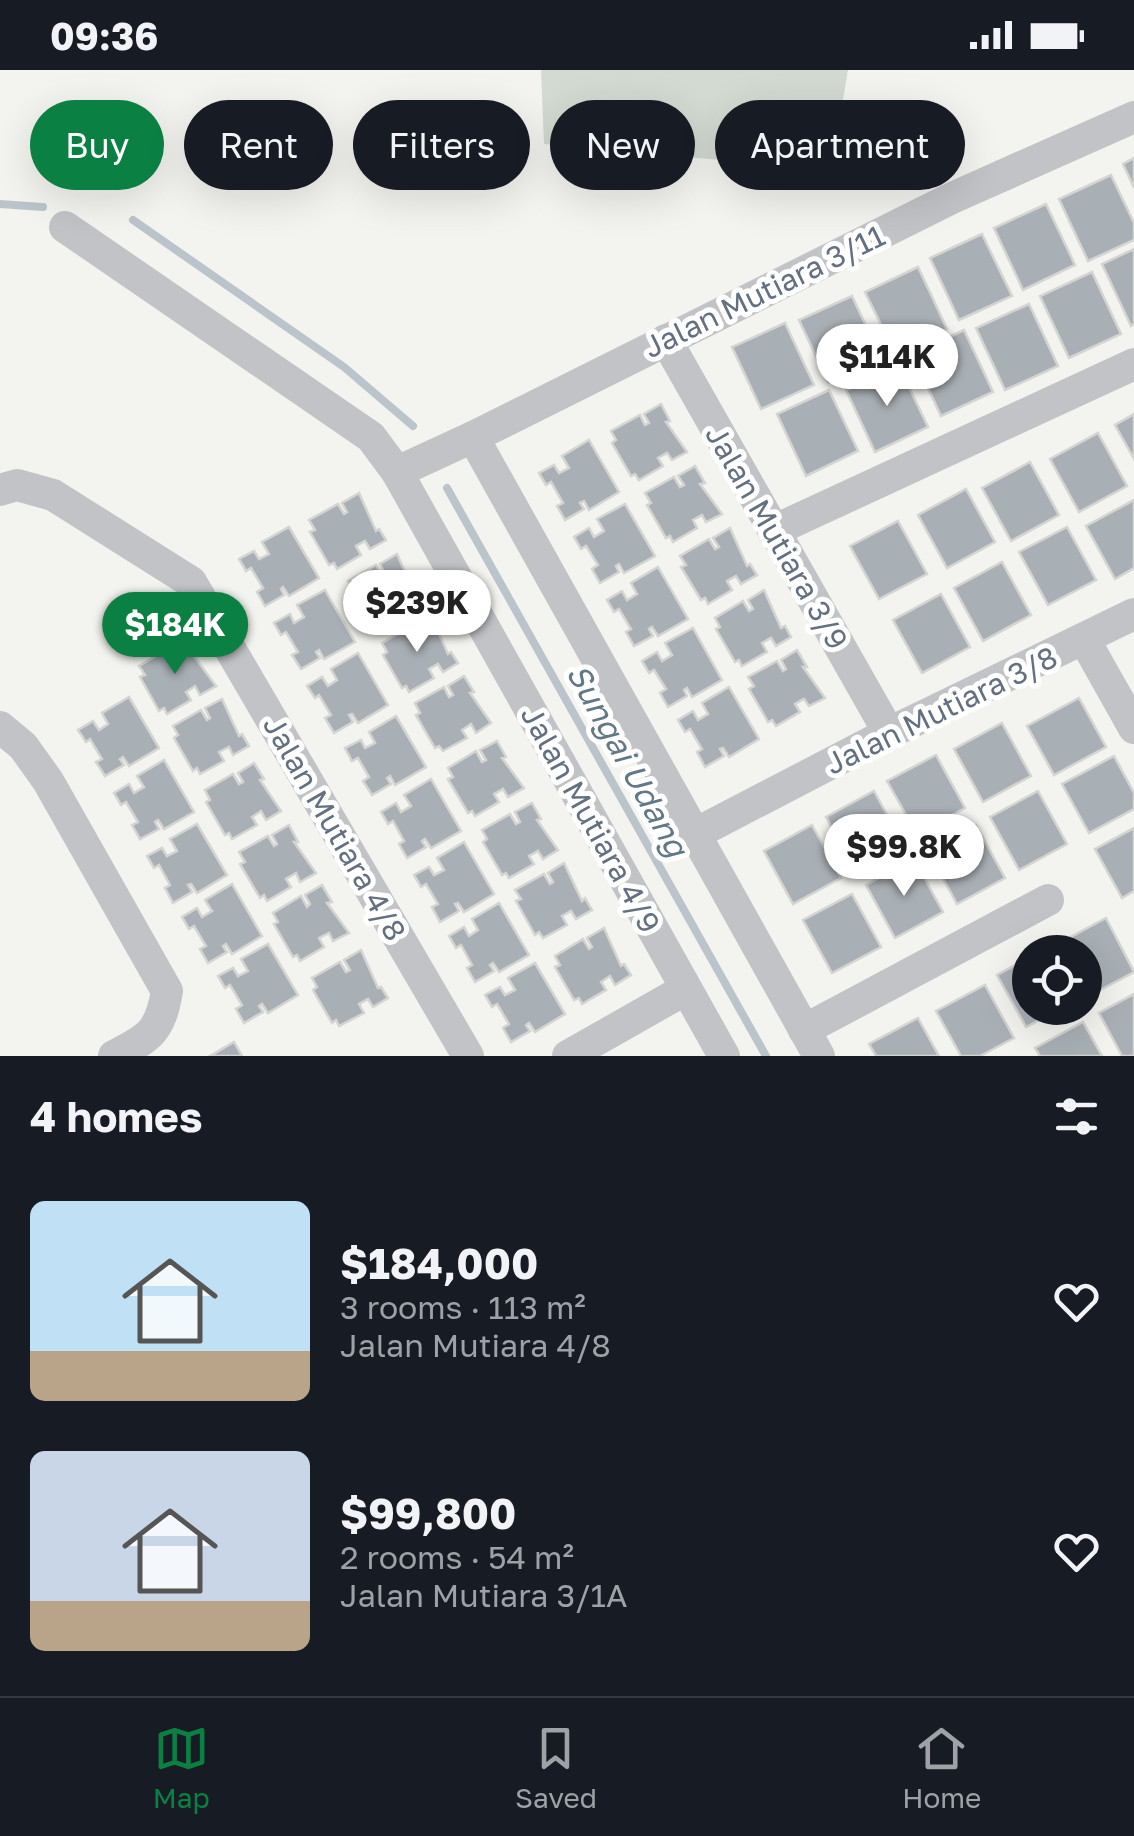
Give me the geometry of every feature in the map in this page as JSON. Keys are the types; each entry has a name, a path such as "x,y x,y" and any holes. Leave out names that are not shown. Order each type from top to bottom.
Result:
{"street":[{"name":"Jalan Mutiara 3/11","path":"397,472 473,438 952,198 1134,117"},
{"name":"Jalan Mutiara 4/9","path":"65,227 370,437 397,472 724,1056"},
{"name":"Jalan Mutiara 3/9","path":"666,340 889,733"},
{"path":"773,532 1134,364"},
{"path":"473,438 811,1043 1048,900"},
{"name":"Jalan Mutiara 4/8","path":"0,490 17,485 53,495 191,582 468,1056"},
{"name":"Jalan Mutiara 3/8","path":"695,834 889,733 1134,614"},
{"path":"1084,640 1134,728"},
{"path":"0,727 23,746 48,781 166,990 162,1017 146,1039 114,1056"},
{"path":"568,1056 686,989"}],"shaded area":[{"path":"541,70 848,70 843,100 715,100 715,159 695,158 695,100 550,100 550,145 544,144"}],"building":[{"path":"1134,158 1134,188 1123,164"},
{"path":"1111,175 1134,223 1134,240 1088,261 1059,199"},
{"path":"1046,204 1075,265 1023,290 994,228"},
{"path":"982,234 1012,296 959,320 930,258"},
{"path":"1134,249 1134,324 1131,326 1102,264"},
{"path":"918,267 947,329 895,353 865,292"},
{"path":"1092,272 1121,334 1069,358 1040,296"},
{"path":"852,296 881,358 828,382 799,320"},
{"path":"1029,304 1058,366 1005,390 976,328"},
{"path":"785,323 814,385 761,409 732,347"},
{"path":"964,330 993,392 941,416 912,354"},
{"path":"899,366 928,427 875,452 846,390"},
{"path":"829,390 858,451 806,476 777,414"},
{"path":"661,404 670,421 666,422 687,452 672,460 667,453 658,458 663,466 639,480 635,474 631,476 612,443 616,440 611,431 640,415 645,425 649,423 644,414"},
{"path":"1134,414 1134,459 1115,425"},
{"path":"1098,433 1127,486 1079,512 1050,459"},
{"path":"589,440 619,492 589,510 584,501 580,503 584,509 565,520 557,506 563,503 551,482 546,485 539,473 554,465 559,473 569,468 562,456"},
{"path":"1030,462 1059,515 1011,541 982,488"},
{"path":"695,466 705,483 700,484 722,514 706,522 702,515 693,520 697,528 673,542 670,536 666,538 647,505 651,503 645,493 674,477 680,487 684,485 678,476"},
{"path":"966,489 995,542 947,568 918,515"},
{"path":"359,493 376,531 379,529 386,540 370,549 365,541 356,546 361,555 337,569 334,563 329,565 310,532 315,530 309,520 338,504 344,514 347,512 342,503"},
{"path":"1134,500 1134,568 1115,579 1086,526"},
{"path":"625,504 655,556 624,573 619,564 619,572 600,583 592,569 598,565 586,546 581,549 574,537 589,528 594,537 604,531 597,519"},
{"path":"898,521 927,574 879,599 850,546"},
{"path":"289,527 319,578 289,596 283,587 284,595 265,606 257,592 263,588 251,568 246,571 239,559 254,551 259,559 269,554 262,542"},
{"path":"1067,527 1096,580 1048,605 1019,552"},
{"path":"730,528 747,566 750,564 757,575 741,584 736,576 727,581 732,590 708,604 705,598 701,600 681,567 686,565 680,556 709,539 715,549 719,547 713,538"},
{"path":"397,554 414,592 417,590 424,601 408,610 403,602 394,607 399,616 375,630 372,624 367,626 348,593 353,590 348,581 376,565 382,575 385,573 380,564"},
{"path":"1002,562 1031,615 983,641 954,588"},
{"path":"658,567 688,619 658,636 652,627 649,629 653,636 634,646 626,632 631,629 619,609 614,612 607,600 622,591 627,600 637,594 631,583"},
{"path":"325,590 355,642 324,659 319,650 316,652 320,658 301,669 292,655 298,652 286,632 281,635 274,623 290,614 294,623 304,617 297,605"},
{"path":"764,590 781,628 785,626 791,637 776,646 771,638 762,643 767,652 742,666 739,660 735,662 716,629 720,627 715,618 743,601 749,611 753,609 748,600"},
{"path":"941,594 970,647 922,673 893,620"},
{"path":"431,616 448,654 451,652 458,663 443,672 438,664 429,669 434,678 409,692 406,686 402,688 383,655 387,652 382,643 410,627 416,637 420,635 414,626"},
{"path":"693,628 722,680 692,697 687,688 687,696 668,707 660,693 666,689 654,670 649,673 642,661 657,652 662,661 672,655 665,643"},
{"path":"189,639 198,655 194,656 216,686 200,695 195,686 186,692 191,700 167,714 164,708 159,711 140,677 145,675 139,666 168,649 174,660 177,658 172,648"},
{"path":"797,650 807,667 803,667 825,698 809,706 804,699 795,704 800,712 776,726 772,720 768,722 749,689 754,686 748,677 777,661 783,671 786,669 781,660"},
{"path":"358,653 388,705 358,723 349,715 353,722 334,733 325,718 331,715 319,695 315,698 307,686 322,677 328,686 337,680 331,669"},
{"path":"464,676 474,692 470,693 491,723 476,733 471,724 462,730 467,738 443,751 439,746 435,748 416,715 420,713 415,703 444,687 449,697 453,695 448,686"},
{"path":"729,687 759,739 729,757 720,749 724,756 705,767 697,752 702,749 690,729 685,732 678,720 693,711 698,720 708,714 702,703"},
{"path":"129,697 159,748 129,766 123,757 120,759 124,765 105,776 96,762 102,759 90,739 86,742 78,730 93,721 99,730 108,724 102,713"},
{"path":"1079,698 1106,747 1054,775 1027,726"},
{"path":"222,699 239,736 242,734 249,746 233,755 229,747 219,752 224,761 200,774 197,768 193,771 174,738 178,735 173,726 201,710 207,720 210,718 205,708"},
{"path":"396,716 426,767 395,785 390,776 387,778 391,784 372,795 363,781 369,777 358,758 352,761 345,748 361,740 365,748 375,743 369,732"},
{"path":"1002,723 1031,776 983,802 954,749"},
{"path":"497,741 506,757 502,758 524,788 508,797 503,789 494,794 499,802 475,816 472,811 468,813 448,779 453,777 448,768 476,751 482,762 486,760 480,750"},
{"path":"936,755 965,808 917,834 887,781"},
{"path":"1114,756 1134,793 1134,809 1089,833 1062,784"},
{"path":"164,760 194,812 164,829 158,820 155,822 159,829 140,839 132,825 138,822 126,802 121,805 114,793 129,784 134,793 144,787 137,776"},
{"path":"254,763 264,779 260,780 281,811 266,820 261,811 252,817 257,825 232,839 229,833 225,835 206,802 210,800 205,790 233,774 239,784 243,782 238,773"},
{"path":"431,779 461,831 431,848 425,839 422,841 426,847 407,858 399,844 404,841 393,821 388,824 381,812 396,803 401,812 411,806 404,795"},
{"path":"874,791 903,844 855,870 826,817"},
{"path":"1038,791 1067,844 1019,870 990,817"},
{"path":"532,803 541,819 537,820 558,850 543,859 538,851 529,856 534,864 509,878 506,873 502,875 483,842 487,839 482,830 510,814 516,824 520,822 515,812"},
{"path":"197,824 227,875 197,893 188,885 192,892 173,903 165,888 170,885 159,865 154,868 147,856 162,848 167,856 177,851 170,839"},
{"path":"289,825 298,842 294,842 316,873 300,882 296,873 286,879 291,887 267,901 264,895 260,898 240,864 245,862 239,852 268,836 274,846 277,844 272,835"},
{"path":"812,825 841,878 793,904 764,851"},
{"path":"976,825 1005,878 957,904 928,851"},
{"path":"1134,828 1134,891 1122,898 1095,849"},
{"path":"464,842 494,894 464,912 455,904 459,911 440,922 432,907 438,904 426,884 421,887 414,875 429,867 434,875 444,870 437,858"},
{"path":"914,859 943,912 895,938 866,885"},
{"path":"564,863 582,901 585,898 592,910 576,919 571,911 562,916 567,925 543,938 539,932 535,935 516,901 521,899 515,890 544,874 550,884 553,882 548,873"},
{"path":"232,884 262,936 232,954 226,944 223,946 227,952 208,963 200,949 206,946 194,926 189,929 182,917 197,908 202,917 212,911 205,900"},
{"path":"322,885 332,902 327,903 349,933 333,941 329,933 319,938 324,947 300,961 297,955 293,957 274,924 278,922 273,913 301,896 307,907 310,904 305,895"},
{"path":"852,894 881,947 832,973 803,920"},
{"path":"499,903 529,955 499,972 493,963 490,965 494,971 475,982 467,968 472,965 461,945 456,948 449,936 464,927 469,936 478,930 472,919"},
{"path":"1106,918 1134,972 1102,989 1102,935 1075,935"},
{"path":"604,928 621,966 624,964 631,975 615,985 610,976 601,982 606,990 582,1004 579,998 574,1000 555,967 560,965 555,956 583,939 589,949 592,947 587,938"},
{"path":"268,944 298,995 268,1013 262,1004 259,1006 263,1012 244,1023 236,1009 242,1005 230,985 225,988 218,976 233,968 238,976 248,971 241,959"},
{"path":"361,950 378,988 388,998 373,1007 368,999 359,1004 364,1013 339,1026 336,1020 332,1023 313,990 317,987 312,978 340,962 346,972 350,970 344,960"},
{"path":"535,963 565,1014 535,1032 529,1023 526,1025 530,1031 511,1042 503,1028 509,1024 497,1004 492,1007 485,995 500,987 505,995 515,990 508,978"},
{"path":"1012,967 1012,1002 997,975"},
{"path":"985,985 1014,1038 980,1056 961,1056 936,1011"},
{"path":"1134,994 1134,1056 1122,1056 1102,1011"},
{"path":"918,1018 939,1056 876,1056 869,1044"},
{"path":"1077,1025 1085,1025 1102,1056 1040,1056 1035,1048"},
{"path":"234,1042 242,1056 210,1056"}],"waterway":[{"name":"Sungai Udang","path":"0,204 43,207"},
{"name":"Sungai Udang","path":"133,220 344,367 413,426"},
{"name":"Sungai Udang","path":"447,488 766,1056"}]}
